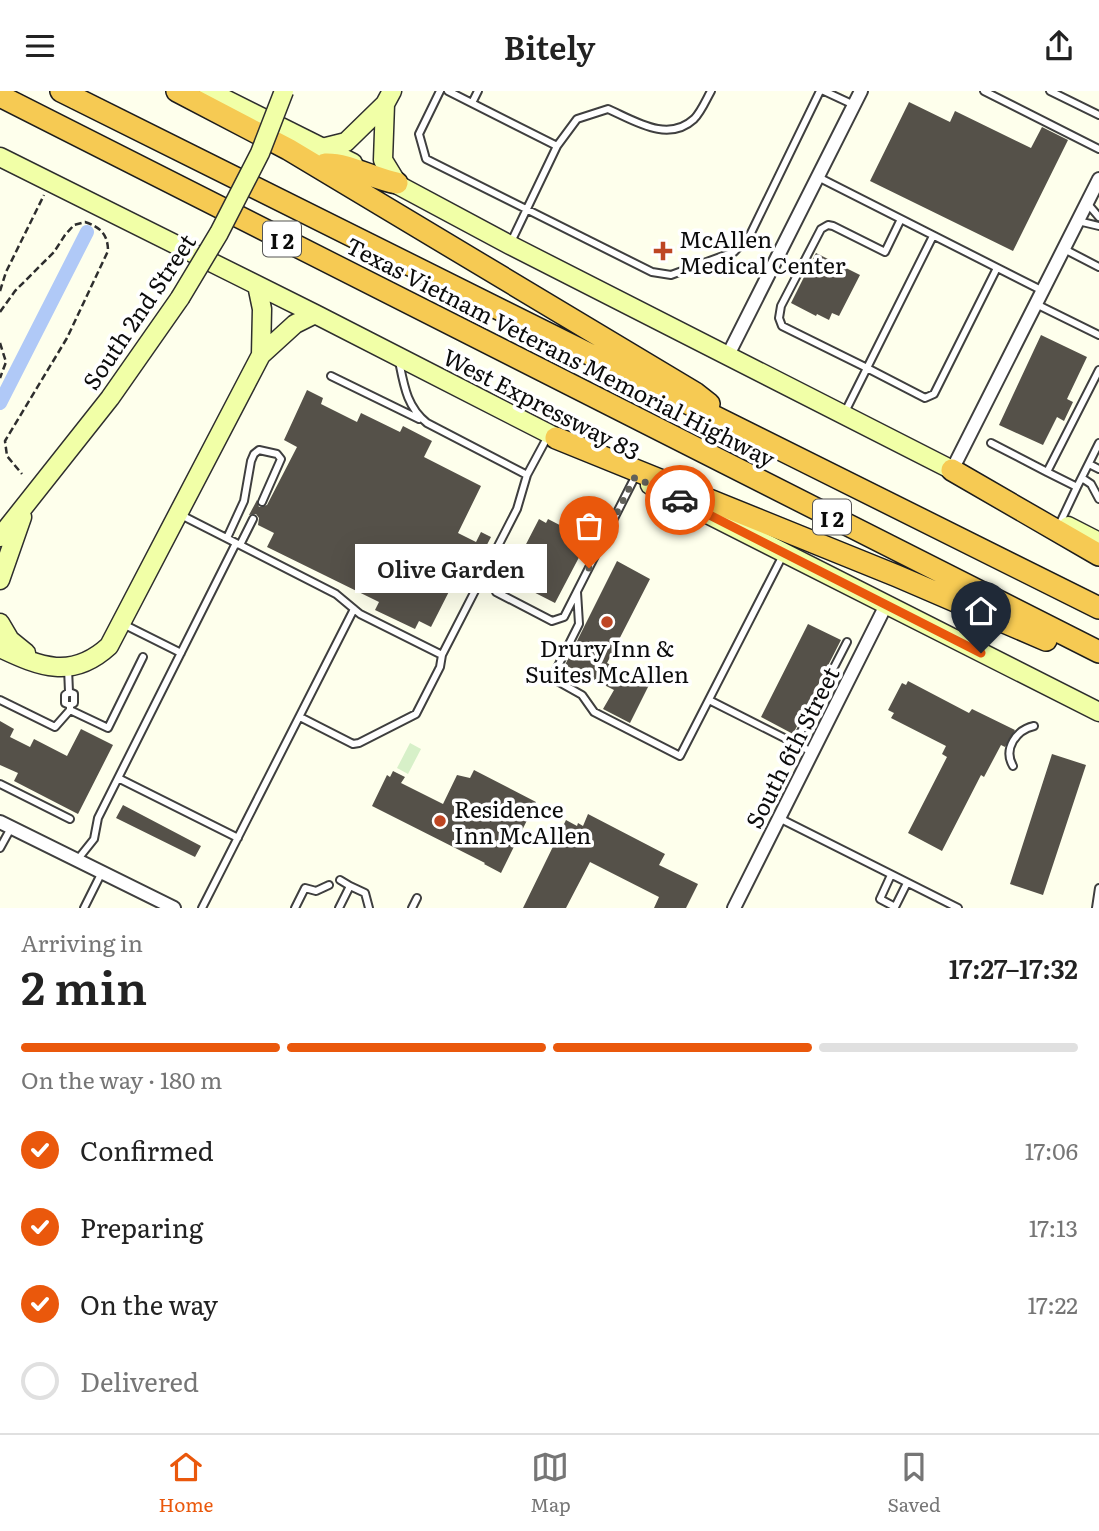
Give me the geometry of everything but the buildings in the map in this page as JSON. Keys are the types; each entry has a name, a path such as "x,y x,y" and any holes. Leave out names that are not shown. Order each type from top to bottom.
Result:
{"highway":[{"name":"Texas Vietnam Veterans Memorial Highway","path":"61,91 1099,608"},
{"path":"177,91 337,164 379,180 397,183"},
{"name":"Texas Vietnam Veterans Memorial Highway","path":"0,96 1099,652"},
{"path":"318,156 695,393 747,433"},
{"path":"553,436 897,576 1099,663"},
{"path":"952,470 1099,555"}],"main road":[{"path":"209,91 318,156 346,142 389,97"},
{"name":"South 2nd Street","path":"0,537 110,398 180,298 219,233 260,153 284,91"},
{"path":"389,97 383,160 397,183 510,245 1099,542"},
{"name":"West Expressway 83","path":"0,157 1099,712"},
{"path":"257,285 262,309 261,355"},
{"path":"0,648 38,665 68,667 99,655 117,630 261,355 295,324 315,314"},
{"path":"0,580 26,505"},
{"path":"0,623 17,647 34,657 53,661 62,661 85,653 117,630"}],"street":[{"path":"728,355 861,91"},
{"path":"952,470 1099,179"},
{"name":"South 6th Street","path":"734,908 886,605"},
{"path":"5,825 169,907"}],"lane":[{"path":"440,91 419,134 426,159 652,272 671,275 734,253 750,235 822,91 854,105"},
{"path":"448,91 557,146"},
{"path":"472,103 478,91"},
{"path":"510,245 557,146 577,119 608,109 652,128 667,131 681,128 696,118 711,91"},
{"path":"984,91 1099,149"},
{"path":"1051,91 1099,115"},
{"path":"818,177 1043,291"},
{"path":"1087,203 1099,217"},
{"path":"901,219 885,252 833,226 821,229 781,306 779,318 782,325 925,398 930,397 934,394 997,268"},
{"path":"1078,221 1099,226"},
{"path":"843,414 933,236"},
{"path":"1064,249 1099,267"},
{"path":"1036,304 1099,335"},
{"path":"397,356 410,405 427,423"},
{"path":"1047,472 1099,370"},
{"path":"331,376 527,475"},
{"path":"300,717 347,742 359,743 416,714 440,667 442,655 517,509 527,475 553,436"},
{"path":"991,443 1077,487"},
{"path":"1060,523 1099,443"},
{"path":"228,538 244,501 251,461 254,453 259,450 277,454 281,459 262,502"},
{"path":"1089,464 1099,469"},
{"path":"495,593 552,621 564,617 635,477"},
{"path":"1082,478 1091,484 1099,499"},
{"path":"179,514 336,594 354,609 442,655"},
{"path":"77,860 94,839 98,817 253,519"},
{"path":"577,592 579,624 556,670 557,681 582,695 594,712 680,756 783,553"},
{"path":"202,908 354,609"},
{"path":"117,630 181,653"},
{"path":"794,743 847,642"},
{"path":"70,708 108,728 143,657"},
{"path":"0,700 55,727 74,703 74,694 69,692 68,667"},
{"path":"709,700 812,752"},
{"path":"1013,766 1009,759 1010,751 1017,734 1034,726"},
{"path":"118,778 238,838"},
{"path":"0,784 69,819"},
{"path":"779,818 958,908"},
{"path":"0,848 5,825"},
{"path":"84,908 102,872"},
{"path":"891,875 880,899 886,906 895,907 907,883"},
{"path":"340,880 365,893 369,908"},
{"path":"295,908 305,888 316,891 329,885"},
{"path":"339,908 350,885"},
{"path":"1096,908 1099,888"},
{"path":"412,908 417,898"}],"path":[{"path":"0,291 6,272 50,182"},
{"path":"0,312 15,291 54,251 74,225 85,222 102,231 108,240 108,251 67,338 5,442 7,456 22,474"},
{"path":"0,343 6,362 0,378"}],"green space":[{"path":"410,743 421,749 408,774 397,768"}],"waterway":[{"path":"0,403 87,232"}],"way so far":[{"path":"589,568 635,477 680,500"}],"place":[{"name":"McAllen Medical Center","path":"663,251"},
{"name":"Olive Garden","path":"589,568"},
{"name":"Drury Inn & Suites McAllen","path":"607,622"},
{"name":"Residence Inn McAllen","path":"440,821"}],"route":[{"path":"680,500 981,653"}]}
